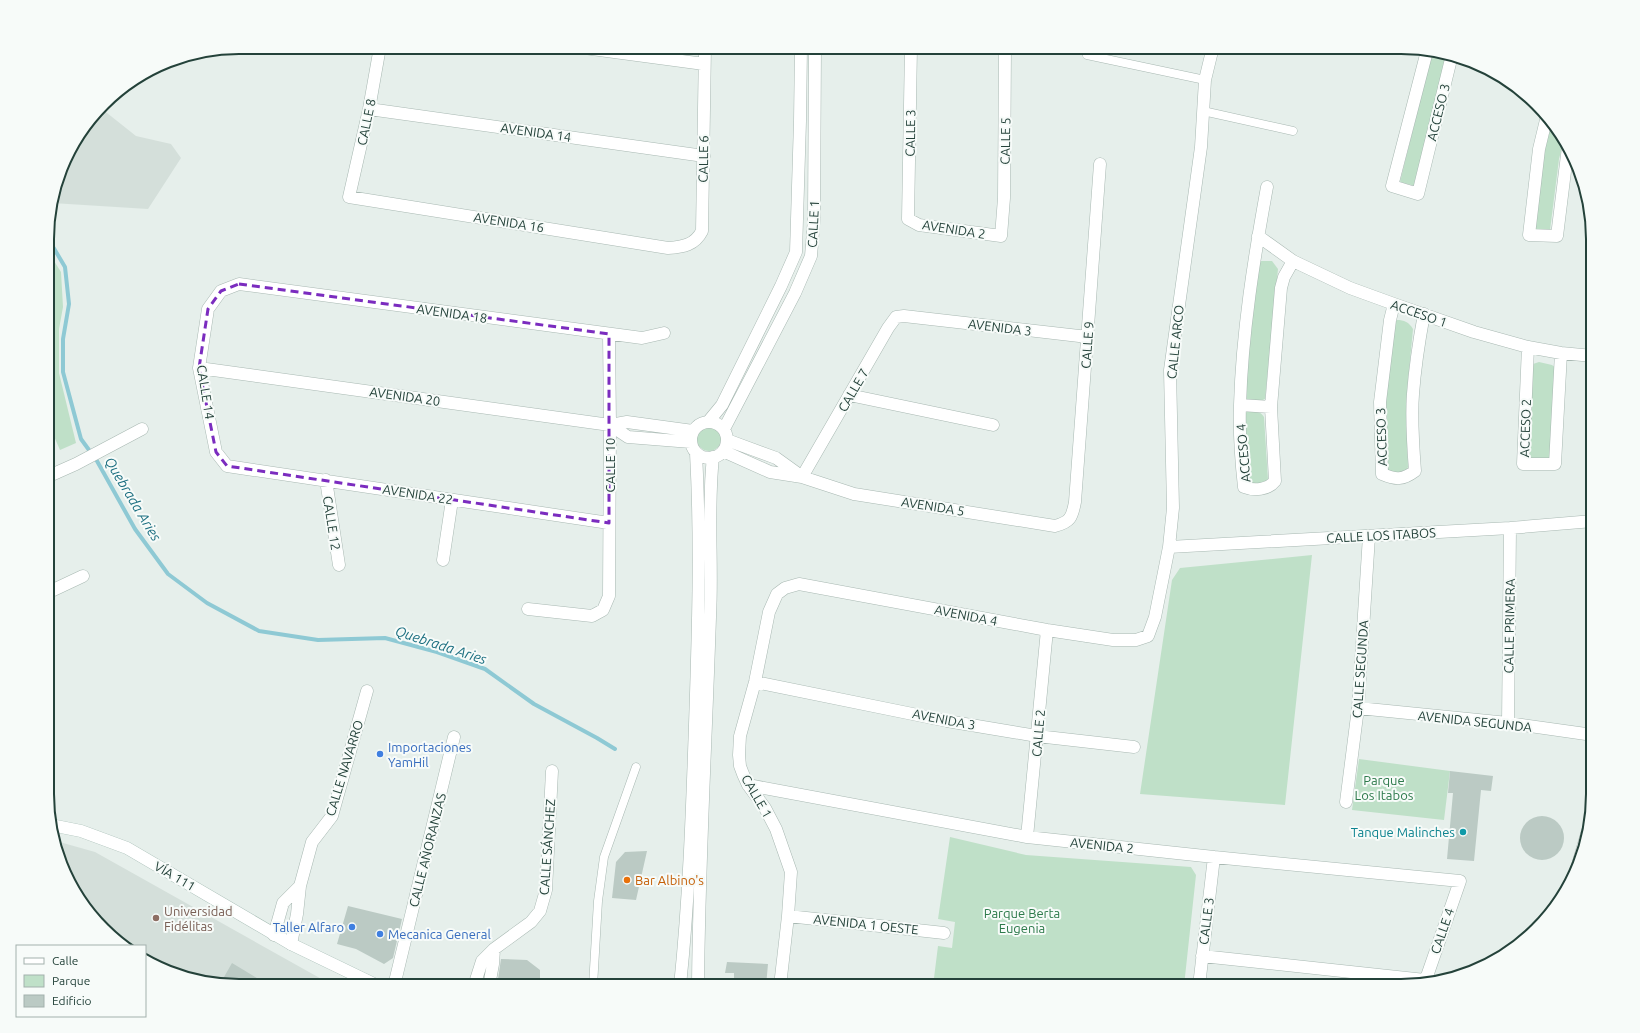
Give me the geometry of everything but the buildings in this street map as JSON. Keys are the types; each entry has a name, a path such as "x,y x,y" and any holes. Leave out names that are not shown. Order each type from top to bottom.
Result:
{"street":[{"name":"CALLE 8","path":"349,197 369,109 379,54"},
{"path":"630,54 704,64"},
{"name":"CALLE 6","path":"668,248 682,247 690,244 698,239 702,231 705,54"},
{"name":"CALLE 1","path":"708,422 722,404 781,286 796,252 800,121 800,54"},
{"name":"CALLE 1","path":"722,444 811,256 813,244 816,54"},
{"name":"CALLE 3","path":"908,219 911,54"},
{"name":"CALLE 5","path":"1001,236 1003,224 1004,190 1006,54"},
{"name":"CALLE ARCO","path":"1148,636 1155,617 1169,547 1173,508 1170,370 1201,147 1205,80 1212,54"},
{"name":"ACCESO 3","path":"1426,56 1392,186 1418,194 1451,61"},
{"name":"AVENIDA 14","path":"369,109 704,156"},
{"path":"800,121 814,121"},
{"path":"1545,123 1539,149 1529,235 1557,236 1567,157"},
{"name":"CALLE 9","path":"1066,523 1073,514 1075,502 1100,164"},
{"name":"ACCESO 4","path":"1267,187 1258,236 1244,354 1240,405 1244,487 1249,489 1264,489 1275,481 1271,407 1281,288 1284,277 1293,261"},
{"name":"AVENIDA 16","path":"349,197 668,248"},
{"name":"AVENIDA 2","path":"908,219 919,225 969,233 1001,236"},
{"name":"ACCESO 1","path":"1258,236 1293,261 1350,288 1474,332 1528,347 1561,353 1586,355"},
{"name":"AVENIDA 18","path":"239,284 642,338 664,333"},
{"name":"CALLE 14","path":"227,466 216,452 199,368 208,308 221,291 239,284"},
{"path":"781,286 794,293"},
{"name":"ACCESO 3","path":"1394,304 1390,320 1380,402 1382,474 1392,478 1406,478 1415,471 1413,395 1416,359 1424,314"},
{"name":"CALLE 7","path":"802,477 896,317 912,317"},
{"name":"AVENIDA 3","path":"912,317 1088,337"},
{"name":"CALLE 10","path":"528,608 592,616 603,610 609,596 609,334"},
{"name":"ACCESO 2","path":"1528,347 1523,464 1555,464 1561,353"},
{"name":"AVENIDA 20","path":"199,368 610,425 627,422 694,442 701,456 722,444"},
{"path":"849,395 993,426"},
{"path":"1240,405 1271,407"},
{"path":"697,979 693,918 710,488 722,444 720,425 708,422 702,423 694,442 698,483 705,614"},
{"path":"54,474 76,464 142,429"},
{"name":"AVENIDA 5","path":"722,444 776,458 802,477 854,494 1055,526 1066,523"},
{"name":"AVENIDA 22","path":"227,466 610,523"},
{"name":"CALLE 12","path":"326,480 339,565"},
{"path":"443,560 452,500"},
{"name":"CALLE LOS ITABOS","path":"1169,547 1510,528 1586,522"},
{"name":"CALLE PRIMERA","path":"1508,723 1510,528"},
{"name":"CALLE SEGUNDA","path":"1346,802 1358,708 1369,536"},
{"path":"54,590 83,576"},
{"name":"AVENIDA 4","path":"785,588 799,584 817,586 1047,630 1113,640 1136,640 1148,636"},
{"name":"CALLE 1","path":"781,979 791,872 776,829 765,808 748,785 740,766 739,755 740,736 755,682 769,612 777,594 785,588"},
{"name":"CALLE 2","path":"1027,837 1038,736 1047,630"},
{"name":"AVENIDA 3","path":"755,682 947,721 1038,736 1134,747"},
{"name":"CALLE NAVARRO","path":"291,944 297,914 300,886 312,842 332,816 367,691"},
{"name":"AVENIDA SEGUNDA","path":"1358,708 1508,723 1586,734"},
{"name":"CALLE AÑORANZAS","path":"396,979 454,737"},
{"name":"CALLE SÁNCHEZ","path":"476,979 482,961 494,948 531,922 540,912 546,890 552,771"},
{"name":"AVENIDA 2","path":"748,785 1027,837 1214,857 1460,880"},
{"name":"VÍA 111","path":"57,826 81,831 127,848 274,935 364,979"},
{"name":"CALLE 3","path":"1200,979 1214,857"},
{"name":"CALLE 4","path":"1426,977 1460,880"},
{"name":"CALLE NAVARRO","path":"274,935 283,903 300,886"},
{"name":"AVENIDA 1 OESTE","path":"788,916 944,933"},
{"path":"681,979 693,918"},
{"path":"490,979 494,948"},
{"path":"1202,956 1407,979"}],"lane":[{"path":"1087,55 1205,80"},
{"path":"1203,110 1293,130"},
{"path":"593,979 598,901 604,857 636,767"}],"highlighted area":[{"path":"239,284 609,334 609,523 227,466 216,452 199,368 208,309 221,291"}],"shaded area":[{"path":"105,111 136,136 171,144 181,158 148,209 58,203 60,191 73,157 92,126"},
{"name":"Universidad Fidélitas","path":"60,842 95,852 322,979 227,979 191,973 168,965 146,954 146,945 132,945 126,941 108,925 92,907 73,876"}],"green space":[{"path":"1431,57 1446,59 1415,186 1400,182"},
{"path":"1550,129 1562,148 1559,159 1550,230 1534,229 1544,153"},
{"path":"54,261 61,272 63,307 59,329 59,373 76,443 60,450 54,436"},
{"path":"1261,261 1272,261 1278,269 1265,399 1258,402 1247,401 1244,396 1257,266"},
{"path":"1397,320 1406,322 1413,329 1406,403 1408,467 1404,474 1386,470 1383,401 1393,324"},
{"path":"1539,362 1552,365 1556,368 1551,458 1547,461 1531,459 1528,456 1533,364"},
{"path":"1249,411 1258,412 1264,417 1268,480 1266,484 1250,486 1246,480 1245,413"},
{"path":"709,427 717,431 721,439 717,447 709,451 701,447 697,439 701,431"},
{"path":"1312,555 1285,805 1140,794 1172,580 1180,568"},
{"name":"Parque Los Itabos","path":"1359,759 1450,771 1444,820 1352,810"},
{"name":"Parque Berta Eugenia","path":"950,837 1026,855 1191,867 1196,875 1185,979 934,979 938,946 952,948 955,922 938,919"}],"waterway":[{"name":"Quebrada Aries","path":"54,248 65,267 69,304 63,339 63,372 81,439 97,461 135,529 168,574 207,603 259,631 318,640 385,638 437,652 485,669 534,704 615,749"}],"place":[{"name":"Importaciones YamHil","path":"380,754"},
{"name":"Tanque Malinches","path":"1463,832"},
{"name":"Bar Albino's","path":"627,880"},
{"name":"Universidad Fidélitas","path":"156,918"},
{"name":"Taller Alfaro","path":"352,927"},
{"name":"Mecanica General","path":"380,934"}]}
